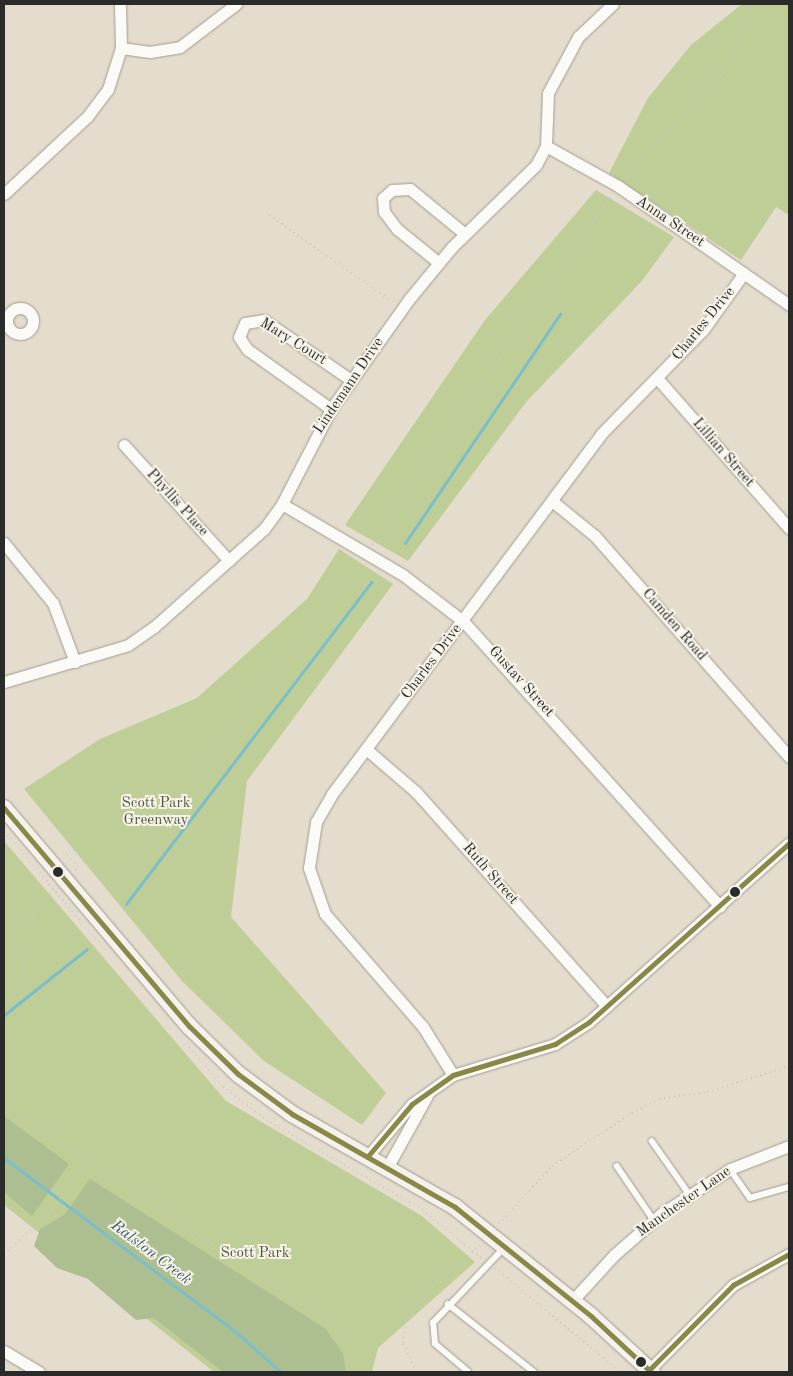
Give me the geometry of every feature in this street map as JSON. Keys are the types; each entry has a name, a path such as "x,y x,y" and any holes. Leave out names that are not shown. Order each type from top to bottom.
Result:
{"street":[{"path":"4,194 98,104 122,48 120,4"},
{"path":"122,48 150,52 180,47 236,4"},
{"name":"Lindemann Drive","path":"4,682 114,651 144,635 229,561 282,504 331,409 402,309 465,234 536,165 546,146 548,92 578,37 613,4"},
{"name":"Anna Street","path":"546,146 618,186 744,272 789,306"},
{"path":"439,263 397,229 384,212 383,198 392,190 410,188 465,234"},
{"name":"Charles Drive","path":"453,1075 423,1027 325,914 312,885 309,854 316,822 366,749 624,406 656,378 703,330 744,272"},
{"name":"Mary Court","path":"331,409 247,349 239,337 245,323 264,320 351,380"},
{"name":"Lillian Street","path":"656,378 789,528"},
{"name":"Phyllis Place","path":"124,445 229,561"},
{"name":"Camden Road","path":"552,501 595,536 789,757"},
{"name":"Gustav Street","path":"282,504 367,553 463,621 720,906"},
{"path":"4,543 53,604 75,662"},
{"name":"Ruth Street","path":"366,749 416,792 607,1006"},
{"path":"4,808 58,883 213,1052 292,1114 388,1166 490,1235 572,1301 650,1371 733,1285 789,1254"},
{"path":"368,1156 392,1123 453,1075 555,1044 607,1006 789,843"},
{"path":"388,1166 428,1095"},
{"name":"Manchester Lane","path":"572,1301 654,1220 730,1169 789,1146"},
{"path":"4,1350 39,1372"}],"lane":[{"path":"652,1141 690,1195"},
{"path":"617,1166 654,1220"},
{"path":"730,1169 750,1198 789,1187"},
{"path":"468,1372 432,1337 433,1323 448,1304 505,1247"},
{"path":"448,1304 534,1372"}],"path":[{"path":"4,991 24,973 34,913 58,883 78,868 66,854 76,852 110,886 116,886 346,588 367,553 637,160 693,109 728,68 751,4"},
{"path":"269,215 402,309"},
{"path":"4,831 58,883"},
{"path":"416,1372 403,1343 406,1323 437,1281 475,1252 552,1166 632,1113 659,1099 708,1092 789,1066"},
{"path":"4,1106 84,1163 330,1323 346,1343 354,1372"},
{"path":"4,1254 54,1207 84,1163"}],"green space":[{"path":"742,4 789,4 789,215 776,207 741,260 609,173 648,98 691,45"},
{"path":"596,190 674,237 641,282 527,401 408,561 345,525 485,320"},
{"name":"Scott Park Greenway","path":"339,549 393,584 247,781 231,917 386,1093 362,1125 264,1061 182,981 24,789 100,739 197,698 307,599"},
{"name":"Scott Park","path":"4,841 226,1101 422,1216 475,1262 378,1348 372,1372 214,1372 4,1205"},
{"path":"4,1116 69,1164 32,1216 4,1192"},
{"path":"90,1179 326,1329 343,1354 346,1372 223,1372 154,1318 136,1320 88,1279 57,1268 34,1246 40,1229 64,1215"}],"waterway":[{"path":"405,543 560,314"},
{"path":"126,904 371,582"},
{"path":"4,1015 87,949"},
{"name":"Ralston Creek","path":"4,1158 238,1334 281,1372"}],"transit line":[{"path":"4,808 190,1027 238,1074 292,1114 455,1207 591,1316 649,1370 733,1285 789,1254"},
{"path":"368,1156 412,1104 453,1075 555,1044 589,1022 789,843"}]}
